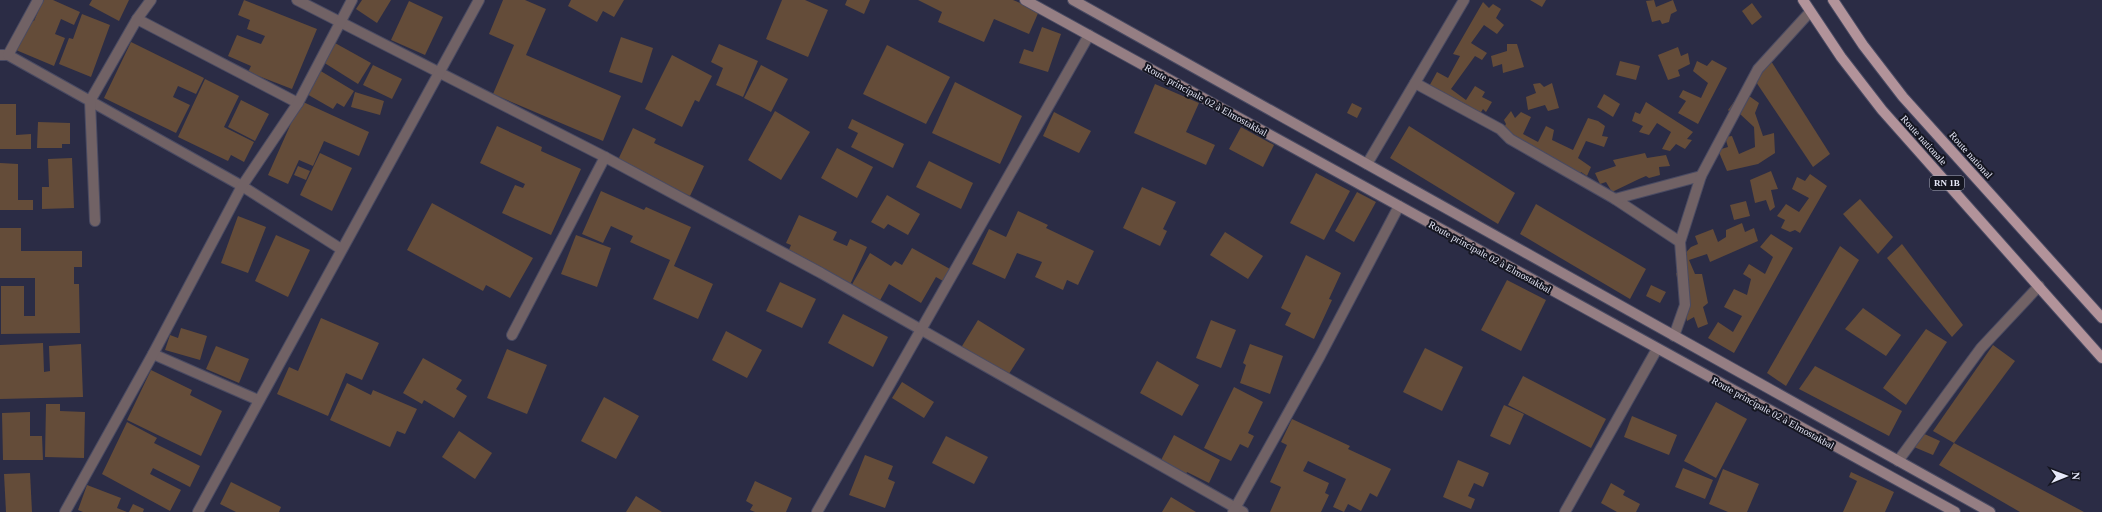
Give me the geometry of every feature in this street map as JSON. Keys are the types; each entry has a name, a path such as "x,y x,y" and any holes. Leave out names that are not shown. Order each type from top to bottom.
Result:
{"main road":[{"name":"Route principale 02 à Elmostakbal","path":"1025,0 1955,512"},
{"name":"Route principale 02 à Elmostakbal","path":"1073,0 1990,512"},
{"name":"Route nationale","path":"1803,0 1840,57 1882,110 2102,358"},
{"name":"Route national","path":"1832,0 1863,45 1903,97 2102,318"}],"street":[{"path":"38,0 4,55 90,100 242,186 341,249"},
{"path":"94,221 90,100 137,19 151,0"},
{"path":"297,0 605,157 814,270 1237,511 1399,206"},
{"path":"65,512 153,354 242,186 298,103 352,0"},
{"path":"198,512 258,400 479,0"},
{"path":"1367,164 1464,0"},
{"path":"1674,336 1685,305 1680,242 1701,176 1758,69 1810,12"},
{"path":"137,19 298,103"},
{"path":"817,512 1089,35"},
{"path":"1415,83 1500,129 1510,139 1614,199 1680,242"},
{"path":"512,335 605,157"},
{"path":"1614,199 1701,176"},
{"path":"1898,461 1981,348 2039,286"},
{"path":"1566,512 1657,349"},
{"path":"153,354 258,400"}],"building":[{"path":"43,0 53,0 80,12 74,25 61,19 55,34 65,38 54,66 16,50 29,19 34,21"},
{"path":"92,0 129,0 119,21 89,5"},
{"path":"244,0 317,29 292,89 248,72 251,66 228,56 237,35 261,44 265,36 247,29 250,20 238,15"},
{"path":"362,0 391,0 377,23 356,9"},
{"path":"503,0 525,0 546,9 526,55 621,96 603,141 493,94 514,45 489,34"},
{"path":"571,0 624,0 614,17 603,11 597,22 568,6"},
{"path":"782,0 805,0 828,10 808,57 766,39"},
{"path":"847,0 870,0 864,14 845,5"},
{"path":"918,0 1013,0 1039,11 1029,34 994,19 984,42 938,22 942,12"},
{"path":"1530,0 1546,0 1542,7"},
{"path":"1654,0 1656,7 1673,0 1677,11 1671,14 1669,22 1662,24 1660,20 1652,22 1646,1"},
{"path":"409,1 443,17 425,55 391,40"},
{"path":"1483,2 1489,8 1493,4 1501,9 1496,18 1504,25 1497,34 1484,25 1471,43 1487,53 1482,60 1475,56 1451,89 1466,100 1475,86 1485,92 1482,97 1492,102 1486,112 1483,109 1476,120 1427,90 1437,72 1448,78 1460,56 1453,54"},
{"path":"1752,3 1762,17 1752,25 1742,11"},
{"path":"82,14 110,25 91,77 59,64 69,38 73,39"},
{"path":"1042,27 1061,34 1048,72 1019,63 1024,49 1033,52"},
{"path":"621,37 653,48 642,83 609,72"},
{"path":"131,42 204,78 196,94 178,86 173,97 190,105 176,133 104,98"},
{"path":"335,43 371,63 358,84 323,62"},
{"path":"719,44 758,61 743,97 716,85 723,68 711,62"},
{"path":"1507,44 1517,44 1524,67 1503,73 1502,64 1493,67 1491,56 1507,51"},
{"path":"887,45 950,77 926,124 863,94"},
{"path":"1678,47 1681,56 1688,53 1690,64 1678,70 1680,76 1668,80 1658,55"},
{"path":"672,55 712,76 699,102 695,100 682,127 645,109"},
{"path":"1712,60 1727,68 1698,124 1678,113 1686,101 1679,97 1683,90 1701,98 1708,83 1693,71 1697,61 1707,66"},
{"path":"1620,61 1640,66 1636,80 1616,75"},
{"path":"1771,61 1830,154 1813,167 1750,73"},
{"path":"373,65 402,79 392,99 363,85"},
{"path":"761,65 788,79 771,112 744,98"},
{"path":"319,70 354,91 344,107 337,103 333,109 305,93"},
{"path":"205,79 239,96 224,127 254,142 244,162 231,155 228,161 178,137"},
{"path":"955,82 1022,116 1000,164 932,133"},
{"path":"1540,83 1544,87 1552,83 1559,108 1548,111 1545,105 1528,110 1526,97 1536,93 1533,84"},
{"path":"1155,84 1199,103 1186,132 1215,145 1206,165 1134,133"},
{"path":"1742,91 1759,103 1755,113 1763,136 1774,133 1775,153 1758,164 1727,171 1718,150 1728,147 1725,137 1732,136 1739,154 1755,147 1754,127 1740,114 1737,120 1728,110"},
{"path":"355,92 384,101 380,115 351,107"},
{"path":"1604,94 1620,104 1613,117 1597,107"},
{"path":"241,100 269,114 255,141 228,127"},
{"path":"301,101 369,132 359,156 324,141 313,166 299,160 288,184 268,175"},
{"path":"1646,102 1693,132 1687,139 1692,140 1685,149 1676,144 1670,151 1662,149 1671,132 1657,123 1649,135 1639,132 1643,126 1632,121 1635,112 1640,114"},
{"path":"1352,103 1362,108 1357,118 1347,113"},
{"path":"0,104 16,104 16,135 31,134 31,149 0,149"},
{"path":"775,111 810,132 781,180 748,160"},
{"path":"1511,111 1515,118 1521,112 1531,117 1523,134 1538,142 1546,126 1554,130 1552,140 1573,150 1588,118 1598,121 1605,126 1602,136 1608,137 1604,147 1586,141 1578,158 1591,167 1587,176 1581,172 1576,179 1501,133 1506,124 1504,120"},
{"path":"1054,112 1091,131 1079,153 1043,136"},
{"path":"852,119 904,144 893,168 851,147 858,133 848,128"},
{"path":"38,122 70,123 70,144 62,144 62,148 37,148"},
{"path":"497,126 542,147 541,151 581,169 551,235 502,213 515,185 523,188 525,184 480,163"},
{"path":"1409,126 1515,193 1498,224 1390,158"},
{"path":"1241,127 1274,145 1263,167 1229,149"},
{"path":"633,128 656,139 654,143 704,166 690,196 617,162"},
{"path":"837,148 873,167 857,198 821,178"},
{"path":"320,153 352,168 332,211 300,195"},
{"path":"1645,153 1647,158 1666,155 1670,166 1659,167 1660,175 1649,178 1646,176 1612,192 1606,182 1600,184 1595,173 1616,166 1613,160"},
{"path":"72,158 74,208 42,209 42,187 49,187 48,159"},
{"path":"929,161 973,183 961,209 916,187"},
{"path":"0,163 18,164 18,200 33,200 33,210 0,210"},
{"path":"298,166 310,171 306,180 294,175"},
{"path":"1771,171 1778,189 1771,190 1775,207 1770,211 1766,200 1755,203 1750,180"},
{"path":"1316,173 1350,191 1324,240 1290,223"},
{"path":"1810,174 1827,186 1800,233 1795,230 1790,232 1781,228 1785,220 1777,216 1786,204 1799,212 1809,198 1792,189 1797,177 1805,181"},
{"path":"1142,187 1176,202 1163,229 1167,231 1160,246 1123,228"},
{"path":"601,191 644,210 646,207 691,227 674,266 713,284 698,319 653,299 670,260 630,242 633,236 611,226 603,243 582,234"},
{"path":"1357,192 1376,202 1354,242 1335,231"},
{"path":"887,195 920,214 908,235 888,224 884,229 871,222"},
{"path":"1860,199 1893,237 1878,254 1843,214"},
{"path":"1746,201 1750,216 1734,220 1730,205"},
{"path":"432,203 533,258 510,298 486,285 483,291 407,250"},
{"path":"1536,204 1646,269 1630,299 1520,234"},
{"path":"1018,211 1048,225 1046,228 1094,251 1078,285 1067,280 1063,290 1035,277 1042,262 1017,253 1005,279 972,264 989,229 1006,237"},
{"path":"799,215 837,232 833,240 847,246 850,239 867,247 849,287 785,259 791,245 786,243"},
{"path":"238,216 266,227 248,273 221,263"},
{"path":"1742,223 1745,232 1754,228 1758,241 1710,262 1707,254 1689,260 1695,274 1702,274 1708,303 1703,307 1708,324 1698,328 1694,317 1687,321 1676,273 1683,274 1679,260 1691,247 1698,244 1695,236 1713,229 1718,242 1726,237 1726,230"},
{"path":"0,228 21,228 21,251 82,251 82,267 74,267 74,284 79,284 80,333 1,334 1,286 24,286 24,316 35,316 35,278 0,278"},
{"path":"1225,232 1263,256 1248,279 1210,255"},
{"path":"1771,234 1793,248 1734,353 1708,338 1718,322 1733,332 1742,316 1724,307 1734,289 1747,295 1751,279 1743,274 1749,264 1765,274 1773,257 1760,247"},
{"path":"276,235 310,250 288,297 255,281"},
{"path":"576,235 611,248 597,287 561,274"},
{"path":"1902,244 1963,325 1952,337 1887,258"},
{"path":"1840,246 1859,260 1786,386 1767,373"},
{"path":"912,248 950,269 943,281 936,277 921,303 889,284 878,304 850,288 870,253 891,266 895,261 902,265"},
{"path":"1306,255 1341,273 1329,299 1332,300 1314,339 1285,325 1291,313 1281,308"},
{"path":"1507,280 1546,300 1521,351 1481,330"},
{"path":"780,282 816,299 802,328 766,311"},
{"path":"1651,285 1666,292 1660,303 1646,296"},
{"path":"1863,308 1901,335 1886,356 1845,329"},
{"path":"843,314 888,337 873,367 828,343"},
{"path":"321,318 379,343 362,380 346,373 328,416 277,394 289,367 298,371"},
{"path":"978,320 1025,349 1005,380 959,351"},
{"path":"1211,320 1236,330 1221,368 1196,358"},
{"path":"181,328 207,336 200,360 165,350 170,335 178,338"},
{"path":"1926,329 1947,342 1906,405 1883,388"},
{"path":"726,331 762,350 747,378 712,360"},
{"path":"43,343 44,372 50,371 49,346 81,344 83,397 0,399 0,345"},
{"path":"1250,344 1283,356 1270,394 1240,383 1246,365 1243,363"},
{"path":"1993,345 2015,361 1954,443 1933,431"},
{"path":"216,346 249,359 239,383 206,369"},
{"path":"1425,348 1463,367 1442,411 1403,392"},
{"path":"507,349 547,365 527,414 487,398"},
{"path":"423,358 462,380 456,389 467,396 454,418 424,400 422,404 403,393"},
{"path":"1157,361 1199,385 1182,416 1140,393"},
{"path":"1815,366 1902,411 1889,436 1799,389"},
{"path":"151,370 192,390 190,395 222,411 201,456 127,420"},
{"path":"1523,376 1606,419 1591,448 1508,405"},
{"path":"902,382 934,402 924,418 892,398"},
{"path":"347,383 371,395 373,390 417,409 405,434 397,431 390,447 330,420"},
{"path":"1234,387 1263,402 1248,433 1254,436 1248,448 1240,444 1231,461 1204,448"},
{"path":"604,397 639,416 616,459 581,441"},
{"path":"1716,402 1747,419 1716,478 1684,461"},
{"path":"46,404 60,404 60,411 85,412 84,458 45,457"},
{"path":"1504,405 1524,414 1510,445 1490,436"},
{"path":"30,412 30,436 42,436 43,460 3,460 2,413"},
{"path":"1632,416 1677,435 1669,455 1624,437"},
{"path":"1292,419 1350,446 1348,449 1391,469 1377,497 1370,493 1361,511 1348,504 1344,512 1333,507 1346,479 1308,461 1303,471 1329,483 1325,493 1329,495 1321,512 1270,512 1281,487 1270,482 1287,445 1281,442"},
{"path":"127,422 157,438 154,443 200,466 190,487 153,468 150,474 181,490 170,511 102,474"},
{"path":"459,431 492,453 475,479 442,457"},
{"path":"1920,432 1940,441 1933,455 1914,447"},
{"path":"1174,435 1220,460 1209,483 1187,472 1185,477 1159,464"},
{"path":"946,436 988,457 974,484 932,463"},
{"path":"1954,443 2084,512 2020,512 1939,465"},
{"path":"865,455 893,466 888,479 895,482 885,508 849,495"},
{"path":"1458,460 1489,473 1483,487 1474,483 1468,496 1475,499 1471,509 1443,497"},
{"path":"1683,468 1713,480 1705,499 1675,487"},
{"path":"1723,469 1759,484 1747,512 1728,512 1709,504"},
{"path":"1851,472 1894,492 1885,512 1843,512 1857,481 1849,477"},
{"path":"30,473 32,512 6,512 4,474"},
{"path":"755,481 792,498 786,512 755,512 750,510 753,505 746,501"},
{"path":"231,482 281,507 279,512 236,512 220,504"},
{"path":"1611,483 1625,491 1623,495 1640,504 1636,512 1617,512 1601,503"},
{"path":"87,485 121,498 117,508 127,512 83,512 78,510"},
{"path":"636,496 662,512 626,512"},
{"path":"1171,497 1196,512 1162,512"},
{"path":"133,504 144,509 143,512 129,512"}]}
